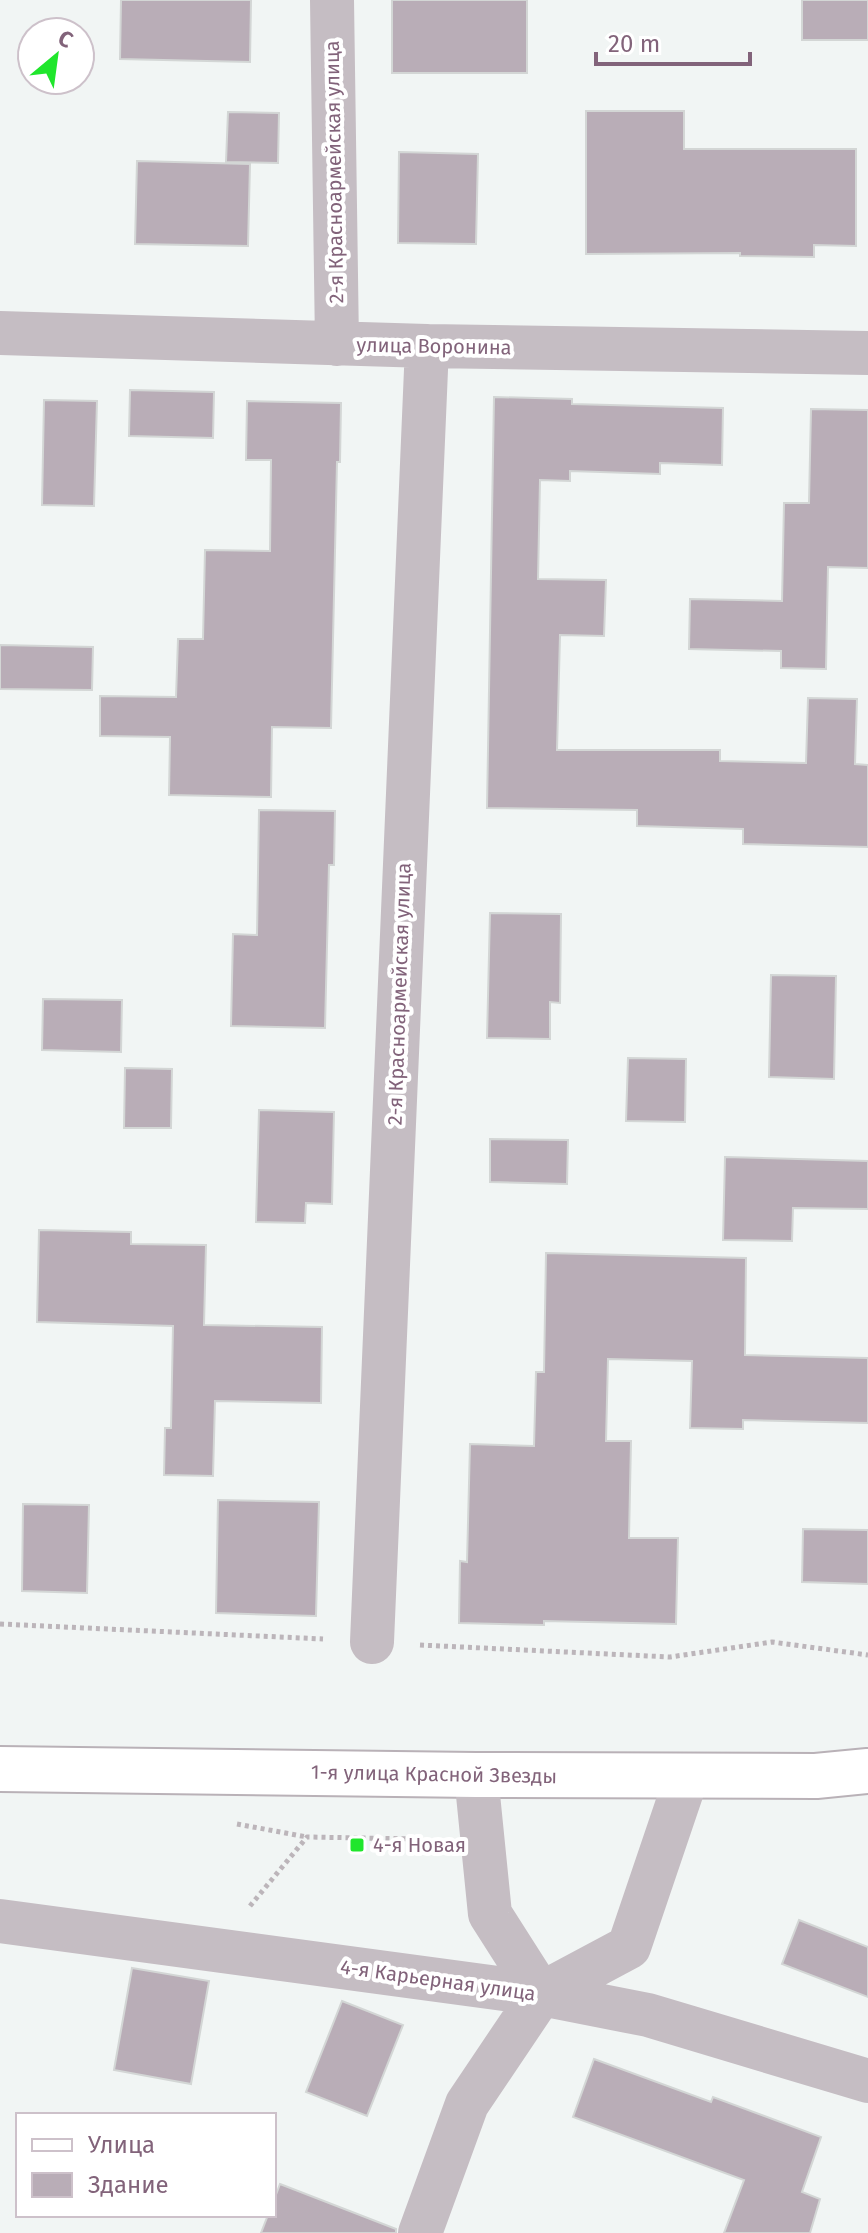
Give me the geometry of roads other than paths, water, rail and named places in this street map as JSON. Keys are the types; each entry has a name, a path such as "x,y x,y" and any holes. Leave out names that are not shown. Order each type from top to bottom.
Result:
{"main road":[{"name":"1-я улица Красной Звезды","path":"0,1769 687,1776 816,1776 868,1771"}],"street":[{"name":"2-я Красноармейская улица","path":"332,0 337,344"},
{"name":"улица Воронина","path":"0,333 337,344 868,353"},
{"name":"2-я Красноармейская улица","path":"372,1642 427,346"},
{"path":"476,1775 490,1914 541,1994"},
{"path":"420,2233 467,2104 541,1994 629,1947 687,1776"},
{"name":"4-я Карьерная улица","path":"0,1921 541,1994 648,2015 868,2081"}],"place":[{"name":"4-я Новая","path":"357,1845"}]}
